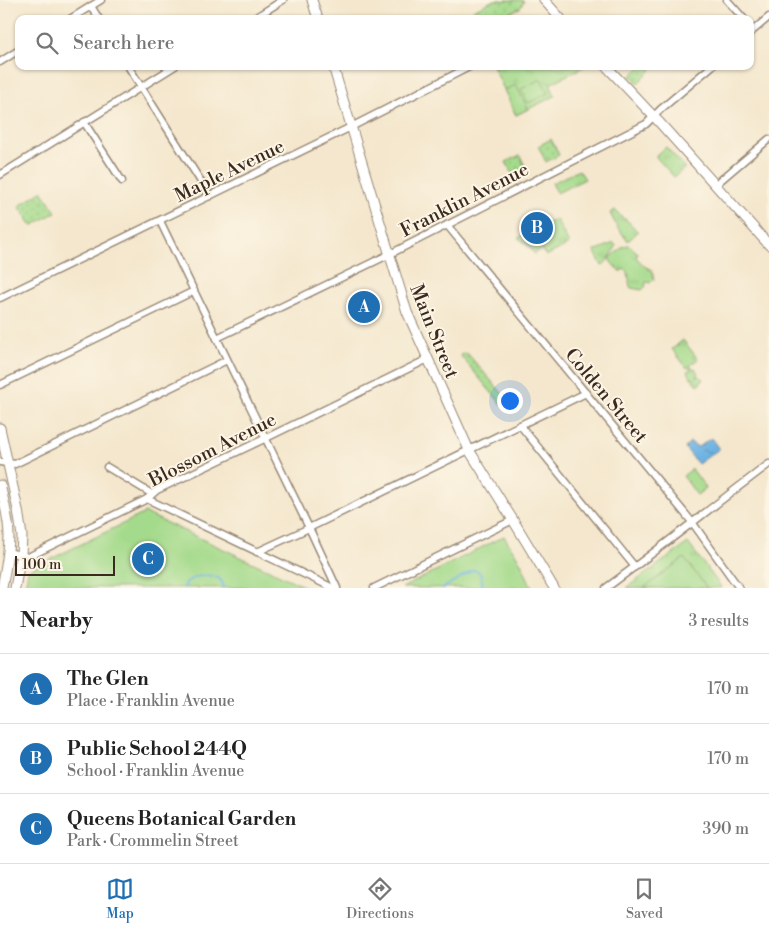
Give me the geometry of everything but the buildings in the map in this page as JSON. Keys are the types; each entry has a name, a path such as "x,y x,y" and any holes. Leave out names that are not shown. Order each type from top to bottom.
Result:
{"main road":[{"path":"312,0 317,15"},
{"path":"544,0 558,15"},
{"name":"Main Street","path":"334,70 407,312 469,450 514,520 554,588"},
{"path":"610,70 768,240"},
{"path":"0,428 4,462 18,510 22,536 21,555 15,588"},
{"path":"0,485 3,514 9,534 2,588"}],"street":[{"path":"76,15 101,0"},
{"path":"259,15 283,0"},
{"path":"727,0 740,15"},
{"path":"91,6 97,15"},
{"path":"754,28 769,17"},
{"path":"0,62 15,53"},
{"path":"130,70 210,196"},
{"path":"0,175 169,70"},
{"name":"Maple Avenue","path":"0,298 351,127 463,70"},
{"name":"Franklin Avenue","path":"217,338 390,254 646,124 707,70"},
{"path":"84,122 122,181"},
{"path":"715,185 769,140"},
{"path":"160,221 309,528 335,588"},
{"name":"Colden Street","path":"447,225 692,522 739,588"},
{"path":"0,385 194,291"},
{"name":"Blossom Avenue","path":"8,552 28,557 147,499 157,490 428,359"},
{"path":"4,462 15,464 227,360"},
{"path":"257,552 586,393"},
{"path":"520,425 635,567"},
{"path":"606,588 769,464"},
{"path":"107,467 152,494"},
{"path":"147,499 335,588"},
{"path":"3,514 18,510"},
{"path":"374,588 514,520"}],"green space":[{"path":"494,0 524,1 520,8 509,13 510,15 476,15 473,10"},
{"path":"495,70 577,70 550,84 555,96 516,115"},
{"path":"637,70 651,70 638,83 631,76"},
{"path":"541,79 548,93 528,103 521,89"},
{"path":"516,85 528,109 516,115 504,90"},
{"path":"551,139 559,155 546,162 538,146"},
{"path":"666,147 685,168 674,177 656,157"},
{"path":"520,155 527,171 514,177 506,162"},
{"path":"579,170 585,179 557,193 552,183"},
{"path":"42,191 56,212 32,226 19,206"},
{"path":"615,210 638,232 629,240 617,227 610,213"},
{"path":"556,219 569,244 546,256 542,249 534,254 529,246 518,238"},
{"path":"614,243 616,246 614,251 602,266 594,250"},
{"path":"628,245 638,253 636,257 644,266 652,270 654,279 650,283 645,283 646,286 642,290 631,288 625,269 619,271 610,261 610,258 624,246"},
{"path":"683,340 698,359 690,365 693,369 695,368 698,374 696,375 697,377 699,376 703,379 699,385 691,378 688,371 691,370 689,367 687,368 672,349"},
{"path":"467,353 509,401 501,404 460,355"},
{"path":"692,469 706,488 697,495 683,476"},
{"path":"145,513 308,588 25,588 28,570"},
{"path":"504,536 521,563 532,588 402,588"},
{"path":"688,543 722,588 626,588"},
{"path":"684,558 707,588 643,588 648,585"}],"water":[{"path":"711,438 719,449 698,464 685,448 690,442 698,447"}],"waterway":[{"path":"443,588 473,570 478,571 481,575 483,588"},
{"path":"184,588 193,578 204,576 219,579 224,588"}],"place":[{"name":"Public School 244Q","path":"537,228"},
{"name":"The Glen","path":"364,307"},
{"name":"Queens Botanical Garden","path":"148,559"}]}
